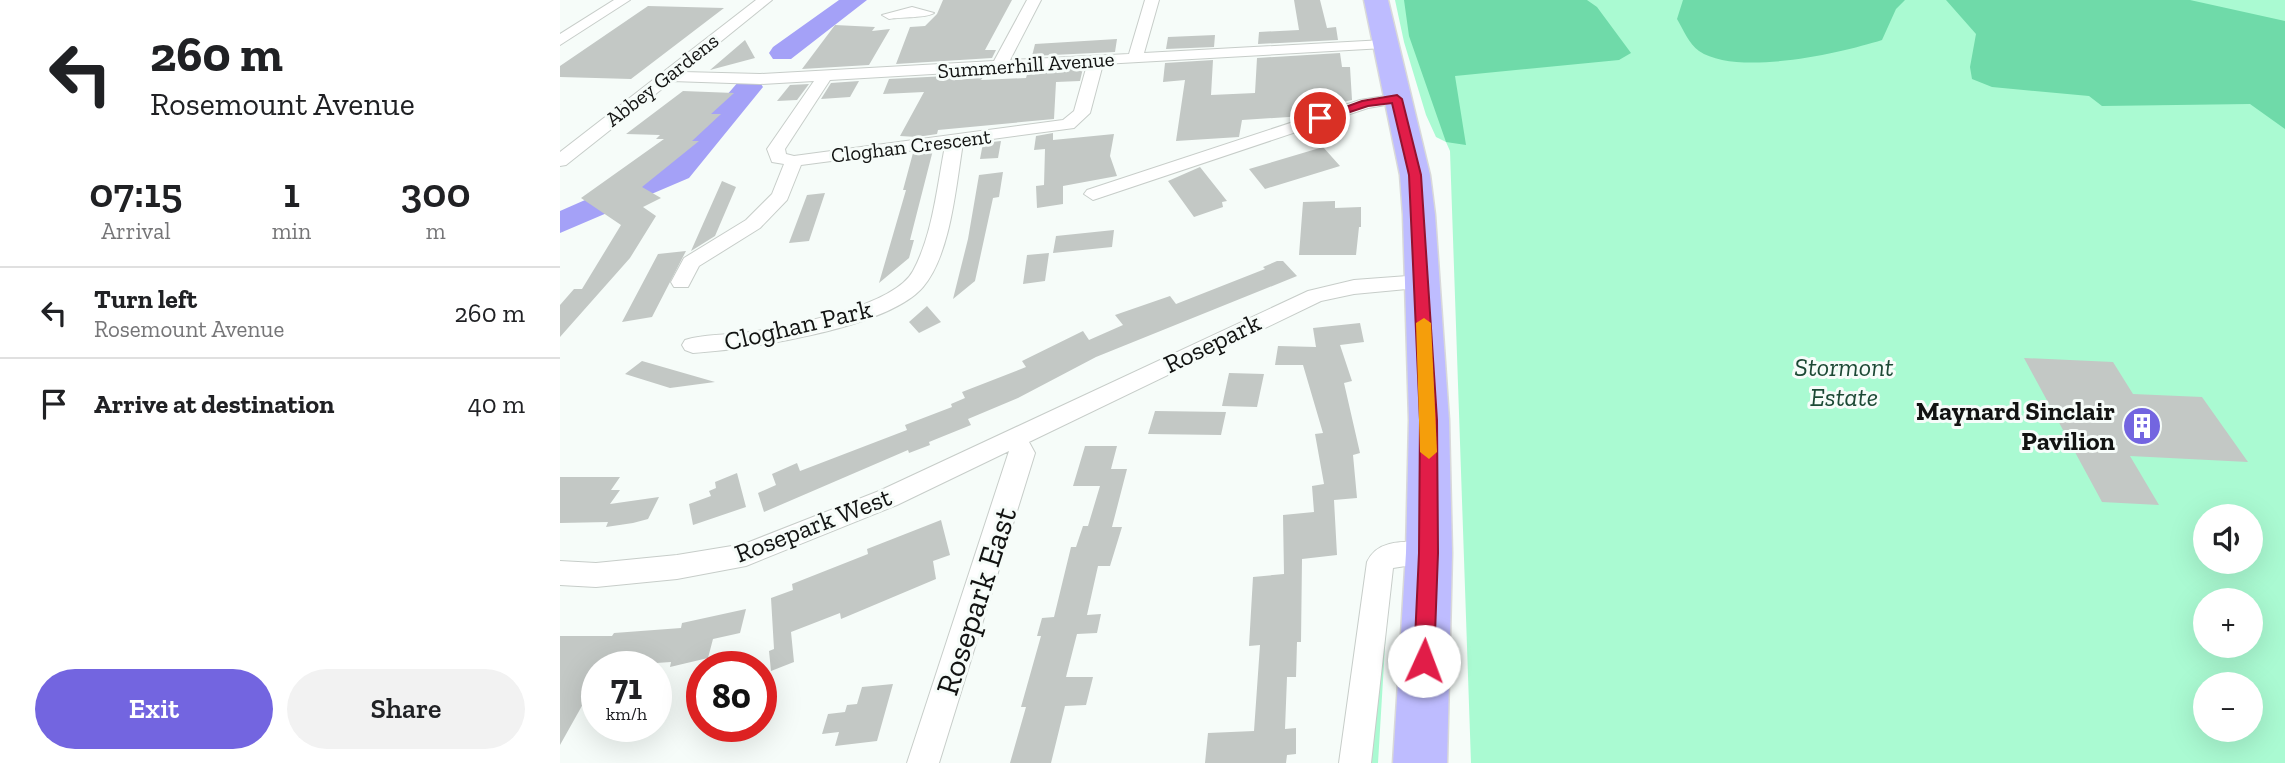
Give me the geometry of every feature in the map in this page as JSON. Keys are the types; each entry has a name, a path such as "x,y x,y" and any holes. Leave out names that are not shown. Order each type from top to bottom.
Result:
{"highway":[{"path":"1376,0 1417,192 1429,420 1429,553 1420,763"}],"street":[{"path":"560,41 624,0"},
{"name":"Abbey Gardens","path":"560,161 765,0"},
{"path":"999,67 1034,0"},
{"path":"1135,58 1152,0"},
{"path":"889,15 919,8"},
{"name":"Summerhill Avenue","path":"667,76 760,79 1384,44"},
{"name":"Cloghan Crescent","path":"825,76 776,149 778,158 794,161 1068,124 1082,113 1096,61"},
{"path":"1093,194 1366,103 1397,99"},
{"name":"Cloghan Park","path":"693,345 723,345 776,333 869,311 896,299 916,282 931,251 956,140"},
{"path":"681,282 691,262 753,224 780,195 794,161"},
{"name":"Rosepark","path":"1015,440 1315,296 1354,287 1421,282"},
{"name":"Rosepark West","path":"560,573 596,575 677,567 746,555 888,498 1015,440"},
{"name":"Rosepark East","path":"923,763 1023,453 1015,440"},
{"path":"1354,763 1380,562 1391,554 1429,553"}],"green space":[{"name":"Stormont Estate","path":"1395,0 2285,0 2285,763 1471,763 1450,151 1446,142 1436,137 1426,115 1404,42"},
{"path":"1404,0 1587,0 1597,7 1631,53 1619,60 1455,76 1466,145 1446,142 1409,36"},
{"path":"1683,0 1905,0 1896,9 1882,40 1816,56 1738,62 1716,59 1695,48 1677,19"},
{"path":"1946,0 2190,0 2285,21 2285,129 2250,104 2102,106 2089,96 1992,87 1972,79 1970,67 1976,34"},
{"path":"1389,580 1378,763 1370,763"}],"building":[{"path":"943,0 1012,0 985,50 996,50 992,58 896,64 910,27 925,26 937,14"},
{"path":"1294,0 1320,0 1327,28 1336,27 1338,40 1258,44 1259,32 1299,30"},
{"path":"648,6 724,8 631,79 560,77 560,66"},
{"path":"835,25 875,27 872,31 890,29 869,65 802,69"},
{"path":"1215,35 1214,47 1166,49 1168,37"},
{"path":"1117,39 1115,52 1032,56 1035,44"},
{"path":"745,40 755,58 710,70"},
{"path":"1340,53 1342,67 1350,67 1352,100 1312,109 1312,113 1304,116 1242,120 1239,137 1176,141 1185,80 1163,82 1165,63 1213,60 1211,95 1255,93 1257,58"},
{"path":"1083,68 1080,81 1056,82 1054,119 938,130 937,134 917,137 900,136 924,92 883,94 889,79 985,74 981,80 1026,78 1028,71"},
{"path":"859,81 850,97 821,99 831,83"},
{"path":"809,84 797,100 777,101 790,85"},
{"path":"683,91 734,93 711,114 721,114 692,141 699,141 642,187 661,198 643,207 656,216 630,258 560,337 560,305 574,289 582,289 621,225 581,198 664,139 656,139 660,135 626,134"},
{"path":"1053,133 1053,140 1114,134 1110,156 1117,176 1063,186 1063,204 1037,208 1036,186 1044,185 1045,149 1034,150 1036,136"},
{"path":"1001,141 998,158 980,159 983,143"},
{"path":"1323,147 1340,166 1265,189 1249,169"},
{"path":"933,150 910,240 914,240 909,258 879,283 906,190 903,190 913,153"},
{"path":"1200,167 1227,201 1222,202 1223,207 1194,217 1168,181"},
{"path":"1003,172 999,197 993,198 975,281 953,299 968,239 979,175"},
{"path":"722,181 736,187 715,236 691,251"},
{"path":"825,193 809,241 789,243 807,195"},
{"path":"1335,201 1335,208 1361,207 1356,255 1299,255 1303,202"},
{"path":"1114,230 1112,247 1053,253 1056,236"},
{"path":"686,251 652,317 622,322 658,254"},
{"path":"1049,253 1045,281 1023,284 1027,255"},
{"path":"1283,261 1297,276 1096,357 1018,398 968,419 971,425 929,442 930,445 909,453 908,450 764,512 758,493 776,485 772,474 797,463 800,471 907,430 905,425 952,407 951,404 965,398 962,392 1026,367 1022,361 1083,331 1089,340 1123,325 1115,315 1170,296 1176,304 1265,269 1263,267"},
{"path":"927,306 941,322 919,333 909,322"},
{"path":"1360,323 1364,342 1340,345 1352,381 1344,383 1360,453 1353,455 1357,498 1334,500 1337,555 1302,559 1301,642 1297,642 1296,677 1287,677 1285,729 1296,728 1296,754 1287,755 1286,763 1205,763 1208,733 1254,731 1260,645 1249,646 1253,577 1284,574 1283,515 1314,512 1312,486 1324,484 1315,434 1323,433 1303,365 1275,365 1278,346 1316,347 1313,328"},
{"name":"Maynard Sinclair Pavilion","path":"2024,358 2113,362 2133,394 2202,397 2248,462 2130,456 2159,505 2102,502"},
{"path":"642,361 715,382 670,388 625,374"},
{"path":"1229,373 1264,374 1257,407 1222,406"},
{"path":"1155,411 1226,412 1221,435 1148,434"},
{"path":"1085,446 1117,446 1111,469 1127,469 1112,527 1122,527 1110,566 1098,566 1087,615 1101,614 1097,633 1077,634 1066,677 1093,677 1086,705 1065,706 1051,763 1010,763 1026,707 1021,707 1041,636 1037,636 1042,618 1054,617 1071,547 1076,547 1083,526 1088,526 1100,486 1073,486"},
{"path":"737,473 746,507 693,525 689,504 711,496 709,491 716,488 715,482"},
{"path":"560,477 620,477 611,490 620,490 610,504 659,497 648,519 633,523 606,527 608,522 560,523"},
{"path":"941,520 950,555 933,561 936,579 841,619 840,613 791,632 794,662 777,669 777,651 769,651 774,649 771,598 793,590 792,584 868,554 867,549"},
{"path":"746,609 740,633 713,639 710,651 686,651 686,663 672,667 672,651 581,651 581,708 560,745 560,636 612,636 614,633 681,628 682,623"},
{"path":"893,684 877,741 835,746 839,732 822,734 828,714 845,712 847,705 857,704 862,687"}],"waterway":[{"path":"782,53 855,0"},
{"path":"560,223 678,171 749,87"}],"slow traffic":[{"path":"1424,323 1429,452"}],"place":[{"name":"Maynard Sinclair Pavilion","path":"2142,426"}],"route":[{"path":"1320,118 1366,103 1397,99 1415,175 1429,420 1429,553 1424,661"}]}
